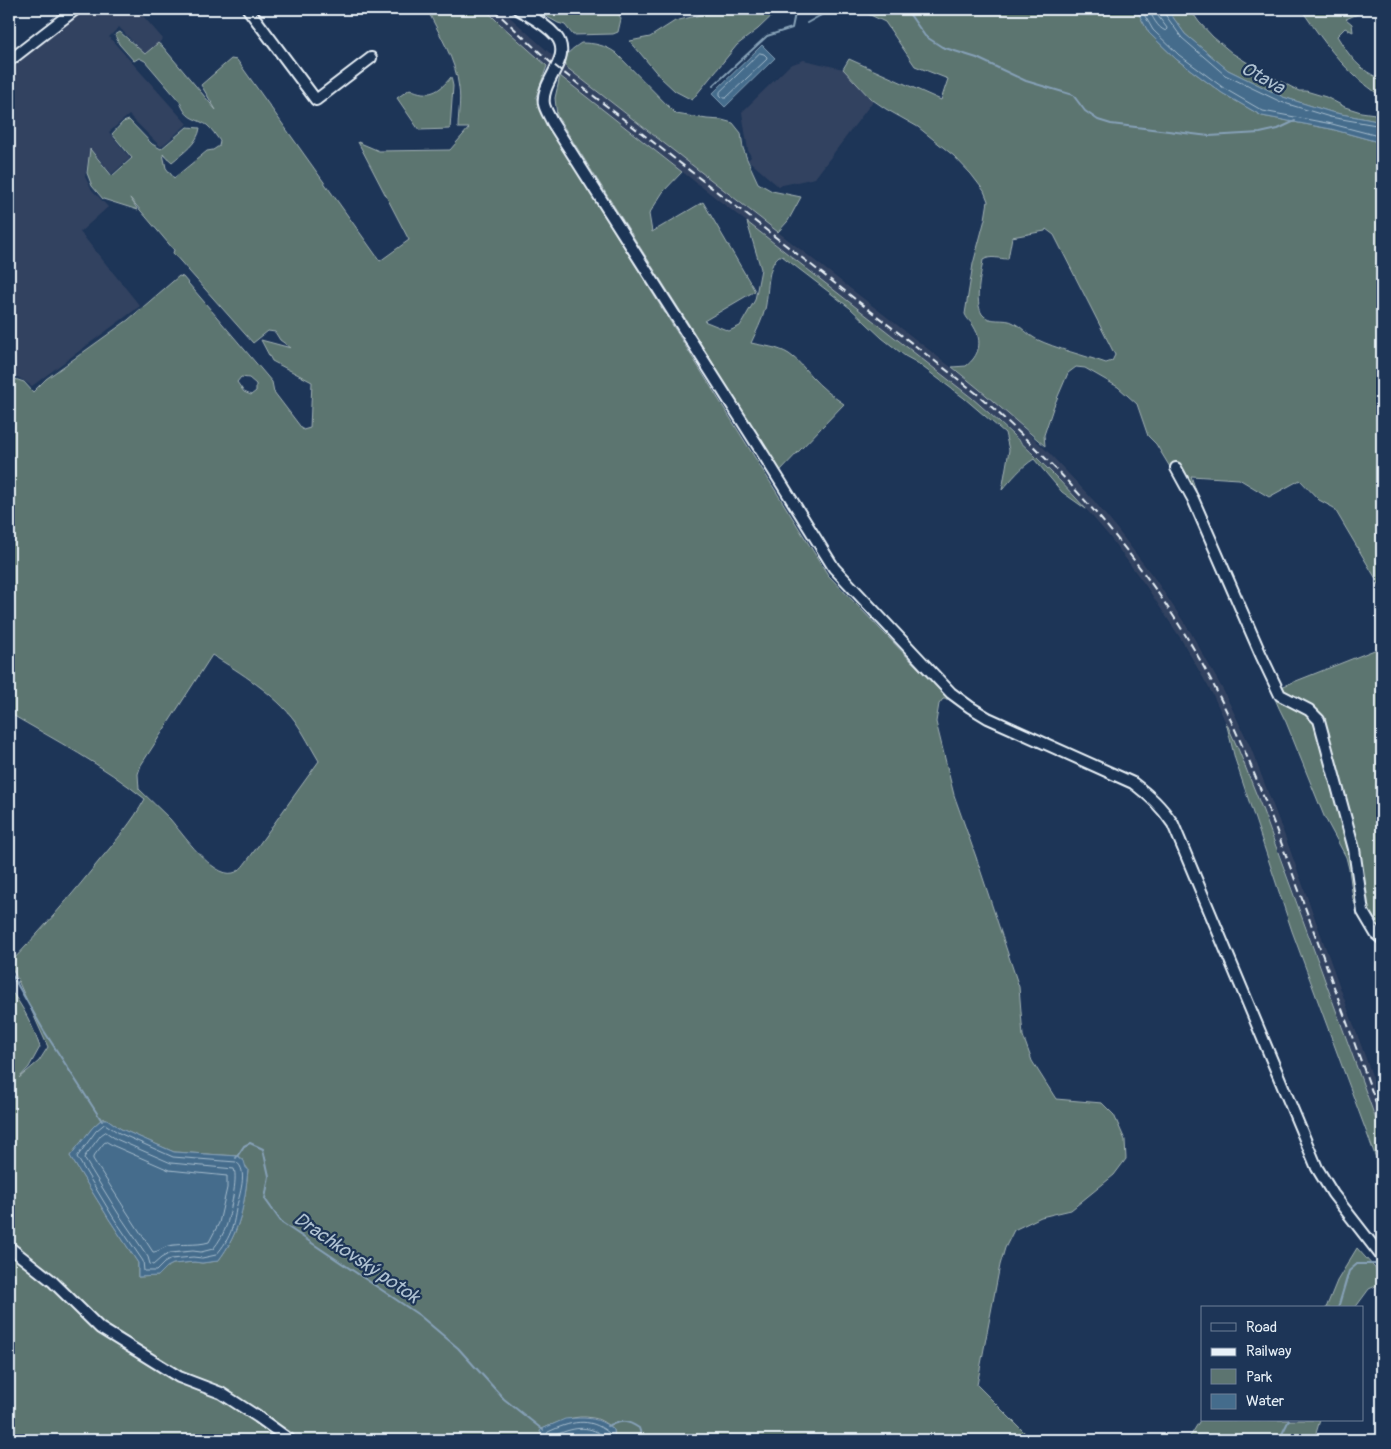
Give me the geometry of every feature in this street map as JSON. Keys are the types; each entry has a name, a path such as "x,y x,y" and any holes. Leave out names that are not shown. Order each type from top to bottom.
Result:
{"street":[{"path":"9,61 76,9"},
{"path":"248,9 316,100 371,58"},
{"path":"518,9 546,27 556,36 562,46 562,54 545,92 544,104 552,122 766,457 834,568 947,688 964,702 988,718 1132,783 1150,795 1163,808 1173,824 1316,1168 1333,1194 1382,1257"},
{"path":"1176,468 1193,499 1277,690 1280,695 1309,710 1319,720 1354,849 1363,912 1379,937"},
{"path":"9,1247 52,1281 100,1328 179,1376 222,1393 290,1440"}],"shaded area":[{"path":"84,9 137,9 163,39 145,55 119,27 109,37 187,124 161,147 129,115 109,132 130,158 112,174 90,148 85,177 92,190 108,207 80,232 140,306 32,386 9,370 9,67"},
{"path":"485,9 501,9 554,57 979,389 1050,454 1094,501 1117,529 1155,579 1191,633 1223,690 1250,746 1286,839 1382,1103 1382,1136 1276,843 1239,751 1213,695 1181,639 1146,586 1109,536 1042,462 972,398 547,66"},
{"path":"804,60 843,69 873,101 815,178 778,186 748,160 751,157 748,150 742,112 790,65"}],"green space":[{"path":"427,9 485,9 547,66 536,97 546,122 828,575 948,699 943,699 939,704 936,722 954,795 1019,987 1023,1036 1032,1061 1056,1099 1102,1103 1114,1115 1125,1140 1126,1159 1114,1175 1071,1210 1041,1217 1014,1230 1005,1248 977,1385 1032,1440 614,1440 614,1430 604,1422 580,1417 567,1419 542,1429 540,1431 544,1440 9,1440 9,989 27,1016 40,1047 29,1067 19,1078 39,1061 48,1047 10,963 56,913 112,846 130,823 145,799 96,764 9,713 9,377 24,382 33,392 46,379 128,320 179,276 183,277 272,382 274,392 303,430 310,428 312,382 272,361 261,340 291,348 280,340 275,332 268,331 253,343 173,253 174,250 130,198 138,210 103,199 92,186 87,173 90,149 112,176 132,158 112,134 123,122 129,120 152,144 161,149 187,127 200,128 193,143 172,162 163,154 166,168 174,178 207,151 219,146 220,141 207,125 185,112 180,102 145,61 139,58 134,61 119,44 115,35 120,32 145,54 158,43 216,110 201,85 231,59 237,60 380,261 409,240 358,142 379,151 450,150 469,128 458,128 460,98 457,78 451,57","holes":["241,377 249,378 256,384 256,391 251,395 244,392 237,382","212,655 246,676 278,702 298,726 319,761 245,864 233,873 225,873 207,862 170,819 139,789 138,774 141,765","102,1119 107,1119 121,1129 174,1152 238,1156 248,1169 243,1206 232,1240 218,1261 173,1264 158,1276 138,1277 138,1263 70,1156 93,1127"]},
{"path":"533,9 616,9 621,19 618,32 613,34 573,35 565,25"},
{"path":"760,9 779,9 758,29 737,45 692,100 675,91 660,77 630,41 650,37 675,21 717,12 730,14"},
{"path":"863,9 901,9 910,11 909,9 1136,9 1149,33 1176,59 1222,93 1262,116 1331,129 1382,143 1382,589 1334,508 1319,500 1300,480 1269,497 1239,479 1191,476 1200,502 1281,687 1382,647 1382,935 1372,925 1362,922 1353,899 1346,857 1324,816 1196,510 1156,444 1148,436 1137,404 1118,387 1085,368 1076,367 1068,373 1053,408 1044,435 1045,446 952,367 966,366 977,353 979,343 977,333 965,314 973,264 988,201 984,191 954,156 918,127 870,98 843,69 849,59 941,100 948,79 915,66 885,22 864,12","holes":["1046,229 1054,235 1115,355 1112,361 1106,363 1044,343 1010,321 993,320 982,314 978,295 983,260 992,257 1008,259 1012,237 1045,231"]},
{"path":"1167,9 1190,9 1213,37 1232,53 1259,70 1299,91 1306,91 1326,97 1345,107 1361,112 1382,115 1382,122 1331,112 1283,97 1228,70 1185,34"},
{"path":"1301,9 1365,9 1346,19 1352,24 1353,32 1345,28 1337,36 1350,56 1361,67 1382,79 1382,98 1358,79 1340,61"},
{"path":"581,43 599,45 616,53 676,114 733,123 741,133 743,148 758,183 772,191 801,197 788,221 778,232 566,67 567,55"},
{"path":"560,76 682,172 663,192 649,214 652,232 703,202 755,291 704,321 729,331 740,326 755,300 761,269 747,222 972,398 1002,424 1086,509 1062,492 1034,459 1021,469 1002,490 1009,450 1005,433 964,398 882,338 850,308 782,256 779,256 772,266 765,309 751,343 776,348 789,354 823,388 844,404 779,472 695,334 557,116 555,98"},
{"path":"451,77 453,86 450,129 419,130 397,98 410,89 423,93 433,92 438,90"},
{"path":"1226,722 1263,811 1382,1136 1382,1174 1292,931 1235,759"},
{"path":"1357,1248 1382,1276 1382,1283 1369,1289 1356,1306 1327,1306 1337,1281"},
{"path":"1201,1419 1201,1422 1319,1422 1314,1440 1188,1440"}],"water":[{"path":"1136,9 1167,9 1185,34 1228,70 1283,97 1331,112 1382,122 1382,143 1331,129 1262,116 1222,93 1176,59 1149,33"},
{"path":"762,45 775,58 725,107 712,94"},
{"path":"102,1119 107,1119 121,1129 174,1152 238,1156 244,1161 248,1169 243,1206 232,1240 218,1261 173,1264 158,1276 138,1277 138,1263 70,1156 93,1127"},
{"path":"565,1419 598,1420 605,1424 614,1430 614,1440 544,1440 540,1431 542,1429"}],"waterway":[{"path":"713,86 767,36 792,28 796,9"},
{"path":"807,23 832,9"},
{"path":"906,9 925,36 942,47 977,58 1026,81 1073,95 1085,111 1098,120 1111,124 1209,136 1260,133 1278,129 1295,121"},
{"name":"Drachkovský potok","path":"9,970 44,1031 102,1121"},
{"name":"Drachkovský potok","path":"236,1158 244,1146 250,1143 263,1149 269,1176 265,1199 282,1223 419,1315 458,1348 504,1399 543,1430"},
{"name":"Drachkovský potok","path":"1339,1306 1349,1271 1357,1264 1382,1264"},
{"name":"Drachkovský potok","path":"607,1426 620,1422 630,1423 639,1428 642,1437 640,1440"},
{"name":"Drachkovský potok","path":"1279,1440 1288,1422"}],"railway":[{"path":"493,9 550,62 976,393 1035,448 1116,537 1141,569 1186,636 1236,731 1276,829 1382,1119"}],"water label":[{"name":"Otava","path":"1263,77"}]}
